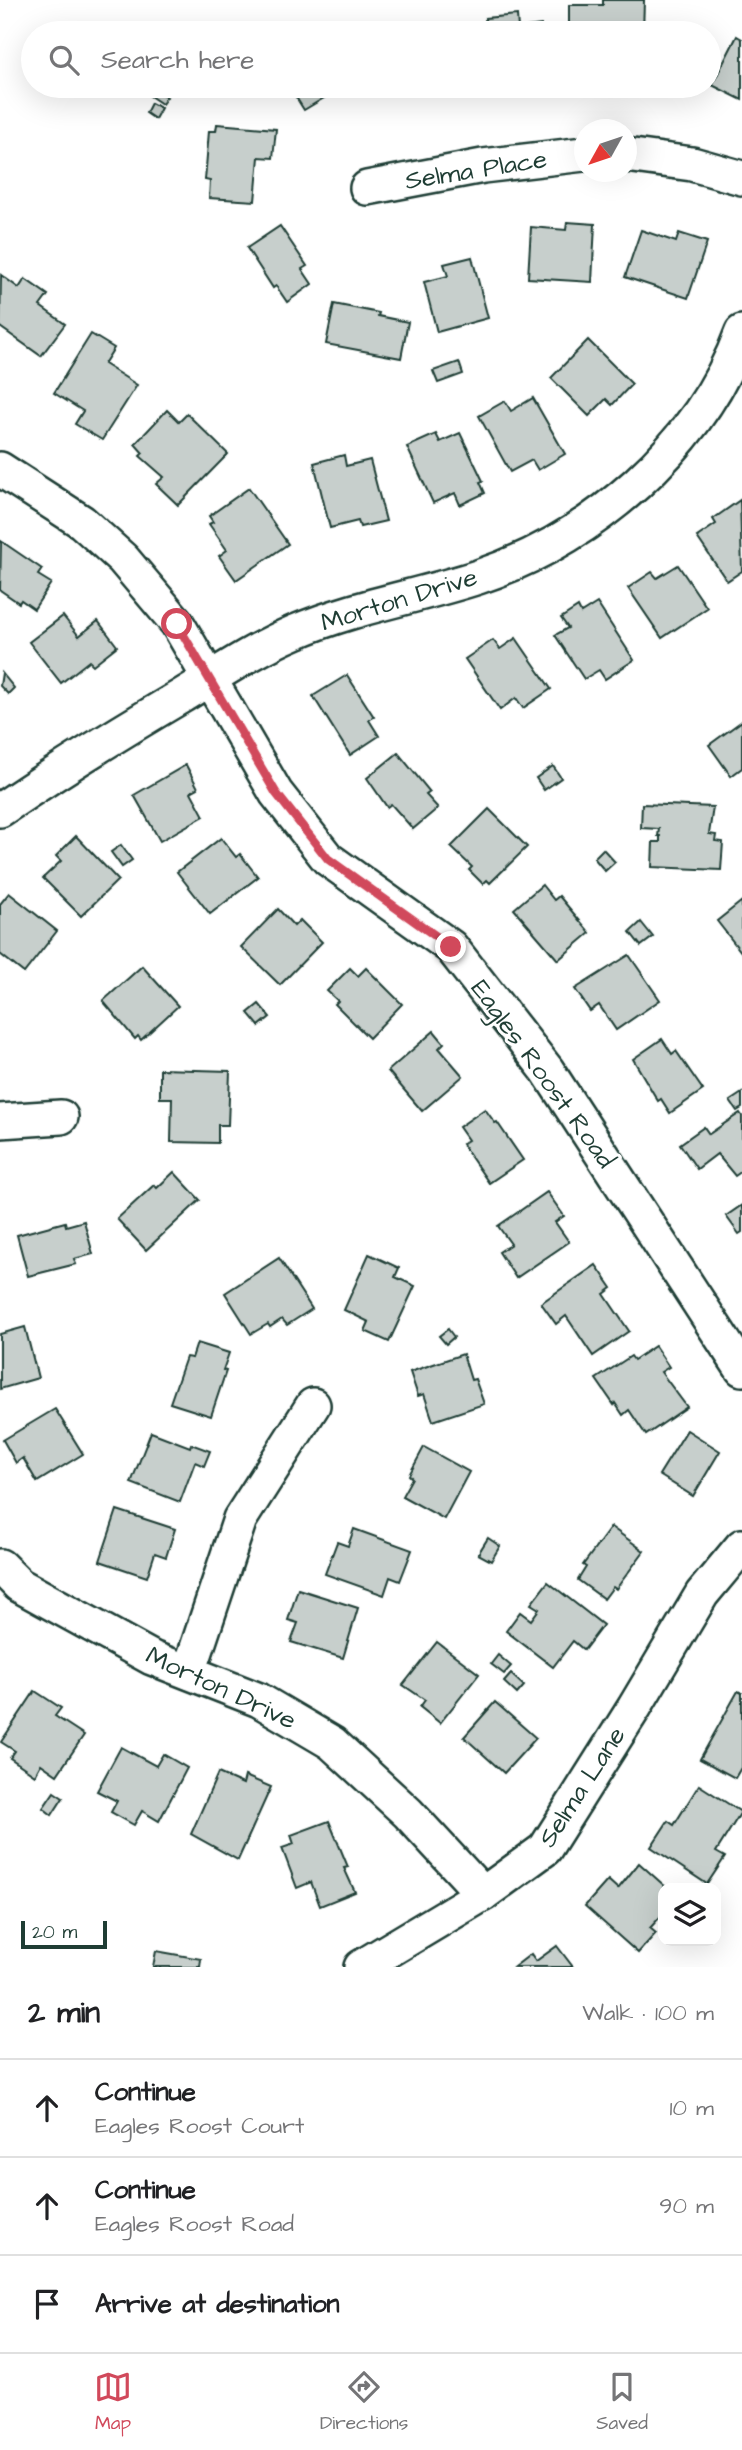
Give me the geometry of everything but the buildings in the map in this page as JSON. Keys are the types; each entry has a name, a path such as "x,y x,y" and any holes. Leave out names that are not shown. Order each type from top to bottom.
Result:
{"street":[{"name":"Selma Place","path":"367,188 483,166 574,155"},
{"path":"637,156 692,164 742,178"},
{"name":"Morton Drive","path":"0,810 68,764 261,648 296,631 359,608 477,578 524,560 575,533 620,499 652,469 687,428 714,388 742,332"},
{"name":"Eagles Roost Road","path":"0,469 82,522 122,559 177,624 276,793 328,859 451,947 547,1070 742,1369"},
{"path":"0,1121 61,1117"},
{"path":"189,1672 240,1519 313,1405"},
{"name":"Selma Lane","path":"361,1967 483,1894 545,1849 702,1594 742,1546"},
{"name":"Morton Drive","path":"0,1566 19,1585 152,1658 259,1700 332,1743 408,1813 483,1894"}],"route":[{"path":"177,624 276,793 328,859 451,947"}]}
